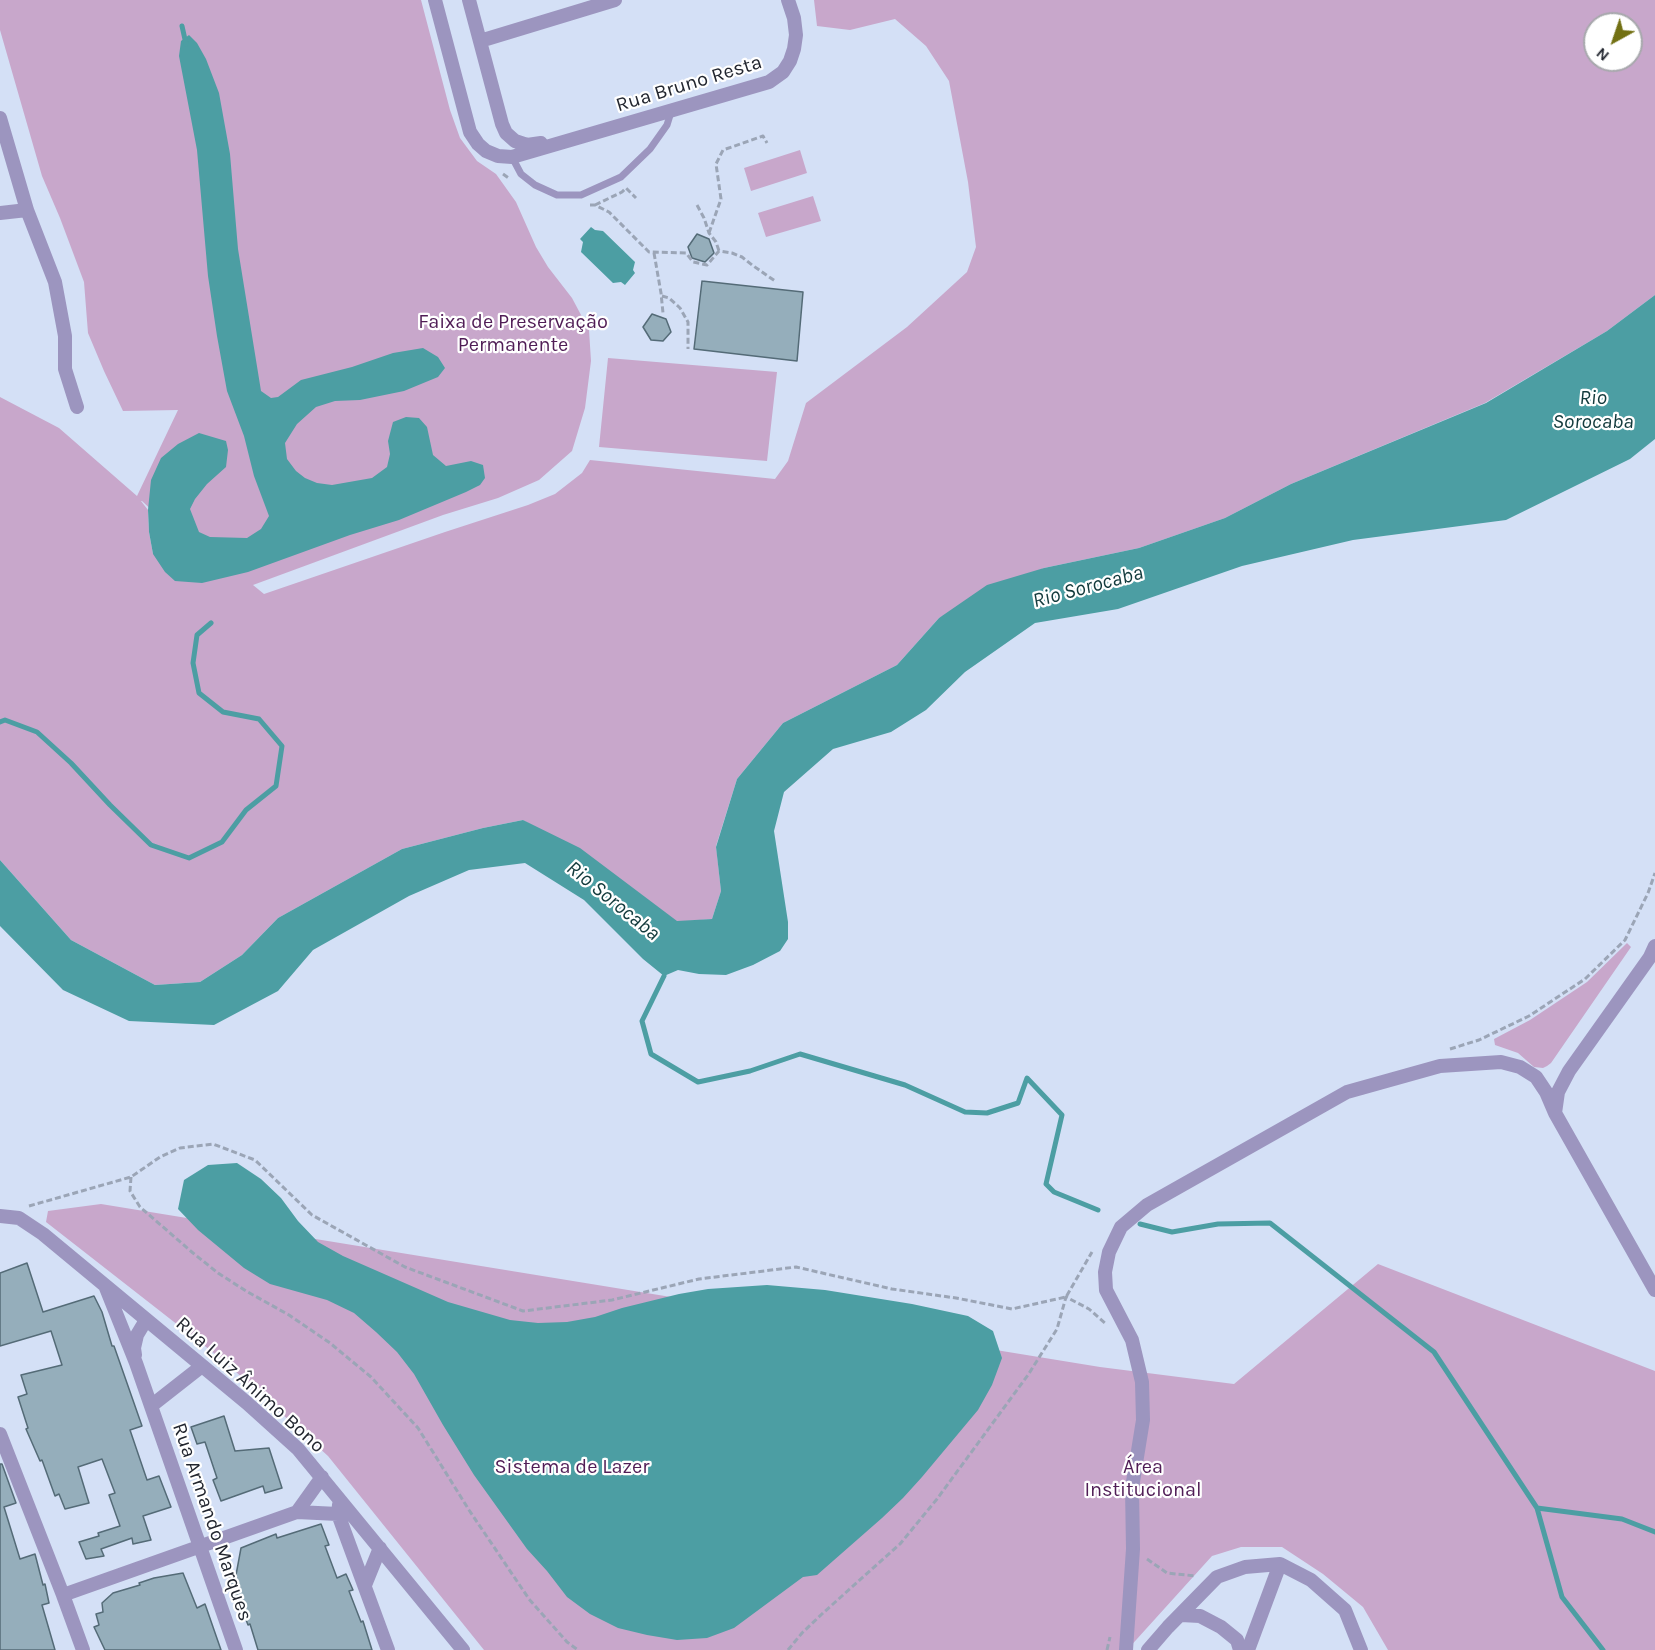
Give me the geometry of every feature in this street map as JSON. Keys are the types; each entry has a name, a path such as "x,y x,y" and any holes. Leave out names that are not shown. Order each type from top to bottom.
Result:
{"street":[{"path":"435,0 470,132 478,144 486,151 498,156 512,158 567,141"},
{"path":"469,0 506,133 515,141 527,145 567,141"},
{"path":"480,41 615,0"},
{"name":"Rua Bruno Resta","path":"567,141 769,82 783,72 790,61 796,35 794,18 788,0"},
{"path":"0,118 27,210 55,282 65,336 65,369 77,407"},
{"path":"0,213 27,210"},
{"path":"1555,1113 1558,1092 1569,1071 1653,955"},
{"path":"1126,1650 1133,1549 1132,1488 1143,1420 1142,1382 1132,1340 1106,1290 1105,1272 1109,1252 1121,1227 1147,1205 1347,1092 1440,1065 1501,1062 1520,1067 1536,1077 1655,1290"},
{"name":"Rua Luiz Ânimo Bono","path":"0,1216 19,1218 43,1234 248,1403 298,1449 464,1650"},
{"name":"Rua Armando Marques","path":"105,1286 136,1363 236,1650"},
{"name":"Rua Armando Marques","path":"136,1363 134,1348 137,1335 146,1320"},
{"name":"Rua Armando Marques","path":"151,1406 202,1366"},
{"path":"1,1438 83,1650"},
{"path":"297,1512 322,1477"},
{"path":"340,1499 338,1514 388,1650"},
{"path":"63,1595 297,1512 338,1514"},
{"path":"365,1585 380,1548"},
{"path":"1248,1650 1280,1564"},
{"path":"1148,1650 1217,1578 1245,1567 1280,1564 1311,1580 1345,1610 1361,1650"},
{"path":"1181,1615 1200,1616 1221,1627 1237,1640 1240,1650"}],"lane":[{"path":"512,158 521,174 535,185 557,195 581,195 621,177 650,149 667,124 671,111"}],"path":[{"path":"709,233 721,199 716,164 723,150 763,136 767,143"},
{"path":"502,174 512,180"},
{"path":"586,206 595,205 626,188 636,198"},
{"path":"595,205 609,213 649,252 686,253 693,262 707,265 719,251"},
{"path":"697,205 719,251"},
{"path":"719,251 742,257 775,280"},
{"path":"654,253 663,313"},
{"path":"662,296 669,298 681,308 688,322 688,349"},
{"path":"25,1207 131,1178 160,1157 180,1148 213,1144 255,1160 312,1215 405,1267 523,1311 612,1300 699,1279 796,1267 892,1290 956,1298"},
{"path":"131,1178 130,1191 140,1207 193,1253 218,1273 289,1315 330,1343 371,1377 418,1428 469,1510 530,1599 567,1642 578,1650"},
{"path":"788,1650 823,1613 900,1544 937,1499 1029,1375 1057,1329 1066,1297 1089,1309 1110,1328"},
{"path":"1133,1549 1167,1573 1217,1578"},
{"path":"1107,1650 1111,1631"}],"green space":[{"name":"Faixa de Preservação Permanente","path":"0,0 421,0 450,110 460,138 477,161 496,174 516,202 536,247 572,298 589,330 591,361 585,408 572,451 539,480 498,498 443,515 253,585 264,594 555,494 582,473 590,460 775,479 788,461 806,403 907,327 967,272 976,247 968,182 949,81 926,46 895,19 850,30 817,26 814,0 1655,0 1655,295 1607,331 1485,403 1291,484 1225,518 1139,548 1044,568 939,618 897,665 783,723 737,779 716,846 721,891 712,919 677,922 640,894 523,820 402,849 278,918 242,955 200,982 155,985 71,940 0,860 0,397 59,428 137,496 178,410 123,411 88,333 84,282 42,176 0,30","holes":["142,501 193,549 153,554 148,510"]},
{"path":"800,150 807,173 751,191 744,168"},
{"path":"813,196 821,221 766,237 758,213"},
{"path":"608,358 777,372 767,461 599,447"},
{"path":"1627,943 1631,947 1551,1063 1543,1068 1534,1067 1518,1053 1495,1045 1494,1039 1530,1020 1587,982"},
{"path":"101,1204 1100,1367 1234,1384 1378,1264 1655,1371 1655,1650 1388,1650 1363,1607 1323,1574 1282,1547 1241,1547 1212,1556 1127,1650 484,1650 328,1456 224,1361 46,1222 48,1211"}],"water":[{"path":"189,35 197,43 206,59 219,93 230,154 238,249 261,391 271,398 278,397 301,380 352,367 393,353 423,348 438,357 445,368 438,377 404,391 360,400 335,401 316,407 297,424 285,443 287,459 296,471 317,483 332,485 372,478 387,467 390,454 388,441 393,422 406,417 419,418 427,427 433,455 446,466 471,461 483,465 485,478 480,485 466,492 399,520 248,572 202,583 175,581 165,572 153,554 148,510 151,480 161,458 178,444 199,433 226,441 228,450 226,467 207,484 190,509 199,532 210,537 247,538 261,529 269,516 227,391 217,336 208,276 197,150 179,56 181,41"},
{"path":"591,227 603,231 635,262 633,270 635,273 625,285 621,282 613,283 581,252 583,242 580,239"},
{"name":"Rio Sorocaba","path":"1655,295 1655,439 1630,459 1506,520 1353,540 1242,566 1118,609 1035,623 965,672 926,710 891,732 833,749 784,792 774,831 788,922 788,939 780,951 753,965 726,975 699,974 678,970 664,976 643,959 584,900 525,863 469,870 409,896 313,950 278,991 214,1025 129,1021 63,990 0,926 0,860 71,940 155,985 200,982 242,955 278,918 402,849 523,820 580,848 677,921 712,919 721,891 716,847 737,779 783,723 897,665 939,618 987,585 1044,568 1139,548 1225,518 1291,484 1486,403 1607,331"},
{"path":"237,1163 261,1179 281,1198 318,1242 343,1256 448,1302 510,1320 538,1323 567,1322 595,1317 679,1294 708,1289 767,1285 825,1290 968,1316 993,1331 1002,1358 992,1385 978,1410 922,1477 882,1518 817,1575 803,1577 734,1628 707,1638 677,1640 618,1628 590,1614 567,1597 527,1549 474,1475 414,1374 397,1352 376,1332 354,1313 327,1300 270,1284 244,1268 198,1230 178,1209 184,1180 208,1165"}],"building":[{"path":"697,234 709,239 714,253 705,262 692,258 688,247"},
{"path":"702,281 803,292 797,361 694,349"},
{"path":"652,314 666,319 671,332 663,341 651,340 643,327"},
{"path":"27,1263 43,1312 94,1296 102,1312 112,1346 114,1346 142,1426 130,1430 147,1480 159,1476 171,1507 143,1516 151,1540 133,1544 132,1538 101,1549 104,1556 86,1559 79,1542 120,1526 109,1495 115,1493 102,1459 78,1467 89,1503 65,1509 59,1494 55,1496 42,1460 40,1461 26,1429 28,1428 18,1397 27,1394 21,1375 62,1365 51,1331 0,1346 0,1273"},
{"path":"224,1416 235,1451 269,1448 282,1488 265,1493 263,1486 221,1501 213,1480 217,1478 205,1442 197,1444 191,1427"},
{"path":"0,1464 2,1464 16,1503 4,1507 20,1559 35,1554 43,1585 45,1584 49,1603 42,1605 55,1650 0,1650"},
{"path":"321,1524 329,1545 325,1546 337,1578 346,1574 353,1590 349,1591 361,1622 363,1621 372,1650 258,1650 250,1624 248,1625 240,1609 237,1594 234,1595 229,1578 236,1575 241,1548 276,1534 277,1538"},
{"path":"183,1573 197,1608 205,1604 221,1650 105,1650 94,1627 99,1625 96,1614 103,1612 102,1603 113,1593 140,1585 139,1583"}],"waterway":[{"path":"182,26 186,44"},
{"path":"0,722 5,720 37,732 71,763 151,845 189,858 222,842 246,810 276,786 282,746 259,719 223,712 199,693 193,663 197,635 211,623"},
{"path":"664,976 642,1021 651,1054 698,1082 750,1071 800,1054 905,1085 965,1112 987,1113 1018,1103 1027,1078 1062,1115 1046,1184 1054,1192 1098,1210"},
{"path":"1140,1224 1172,1232 1218,1224 1270,1223 1434,1352 1537,1508 1622,1519 1655,1532"},
{"path":"1537,1508 1562,1597 1603,1650"}],"park label":[{"name":"Sistema de Lazer","path":"572,1467"},
{"name":"Área Institucional","path":"1143,1478"}]}
